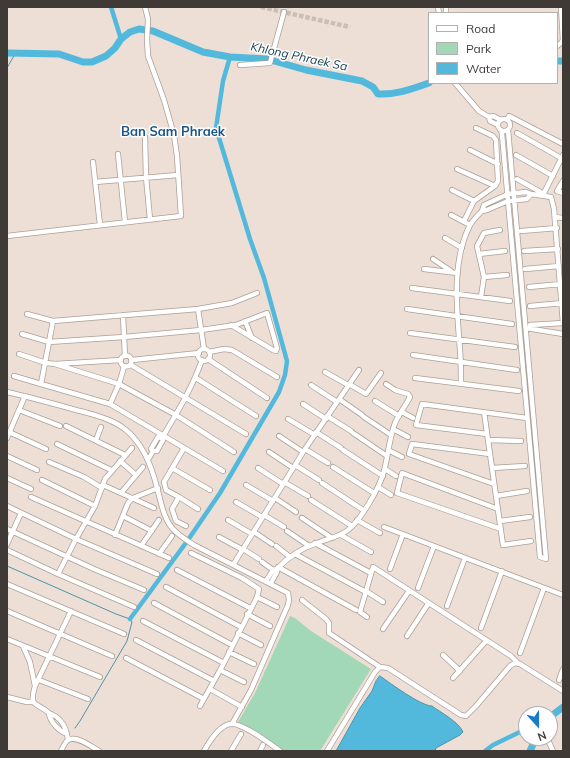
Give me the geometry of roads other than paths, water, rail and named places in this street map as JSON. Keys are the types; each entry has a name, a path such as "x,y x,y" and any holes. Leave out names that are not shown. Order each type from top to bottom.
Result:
{"street":[{"path":"7,236 181,216 177,156 171,122 148,56 148,19 145,7"},
{"path":"561,7 560,20 562,41"},
{"path":"240,65 268,64 270,62 284,12"},
{"path":"455,84 479,111 489,117 490,121 498,125 502,134 511,201 540,557 546,559 528,326 518,284"},
{"path":"489,117 493,116 501,120 507,120 509,116 563,144"},
{"path":"498,125 501,120"},
{"path":"507,120 510,124 508,130 510,193"},
{"path":"464,221 474,201 495,186 498,181 496,140 494,136 476,128"},
{"path":"501,130 508,130"},
{"path":"517,133 562,157 543,195"},
{"path":"145,137 146,177 150,219"},
{"path":"470,150 498,164"},
{"path":"118,154 125,222"},
{"path":"516,155 553,176"},
{"path":"93,162 100,225"},
{"path":"457,169 495,186"},
{"path":"95,182 178,175"},
{"path":"517,179 543,195"},
{"path":"563,181 557,191 563,193"},
{"path":"452,190 474,201"},
{"path":"461,384 455,273 470,224 482,211 484,205 510,193 526,192 551,197 556,217 558,249 561,260 559,266 563,323 528,326"},
{"path":"482,211 511,201 527,199 531,194"},
{"path":"451,215 470,224"},
{"path":"556,217 563,218"},
{"path":"521,231 557,228"},
{"path":"481,297 484,277 477,246 484,233 500,230"},
{"path":"445,238 462,248"},
{"path":"557,240 563,241"},
{"path":"524,251 558,249"},
{"path":"479,254 505,251"},
{"path":"433,259 455,273"},
{"path":"525,269 559,266"},
{"path":"424,269 455,273"},
{"path":"484,277 507,275"},
{"path":"529,287 561,282"},
{"path":"412,288 510,301"},
{"path":"27,314 53,321 123,315 198,308 232,303 257,293"},
{"path":"530,306 562,303"},
{"path":"198,308 204,349"},
{"path":"407,309 512,324"},
{"path":"22,334 49,342 124,337 201,330 231,325 267,313 277,348 276,351 231,325"},
{"path":"110,404 119,384 124,367 121,363 123,358 124,337 123,315"},
{"path":"41,384 53,321"},
{"path":"245,321 252,338"},
{"path":"528,326 563,334"},
{"path":"410,333 515,347"},
{"path":"204,349 209,352 224,349 232,350 277,377"},
{"path":"124,367 128,367 131,362 198,353 204,349"},
{"path":"148,460 153,451 151,449 158,437 162,437 176,416 205,360 210,356 209,352"},
{"path":"198,353 199,358 205,360 267,398"},
{"path":"19,354 119,384 176,416 234,452"},
{"path":"413,356 517,370"},
{"path":"55,364 130,357 131,362 185,398 246,434"},
{"path":"74,370 77,362"},
{"path":"234,565 304,450 359,370"},
{"path":"325,372 400,414 413,418"},
{"path":"366,394 381,373"},
{"path":"14,376 110,404 162,437 223,471"},
{"path":"196,378 256,416"},
{"path":"415,378 520,391"},
{"path":"269,582 276,569 290,557 315,543 341,535 352,526 378,487 385,469 393,429 409,400 410,395 395,390 386,384"},
{"path":"312,385 391,435"},
{"path":"7,392 55,404 112,422 125,429 132,436 148,460 158,488 161,503 172,528 194,545 288,593 289,600 242,707 232,724 218,732 204,751"},
{"path":"7,438 25,396"},
{"path":"303,404 352,432 387,456"},
{"path":"487,434 416,425 422,404 528,418"},
{"path":"19,410 60,426"},
{"path":"484,412 503,545 531,541"},
{"path":"288,419 342,449 383,476"},
{"path":"66,426 125,455"},
{"path":"96,440 101,427"},
{"path":"393,429 408,437"},
{"path":"9,432 46,449"},
{"path":"278,436 328,463"},
{"path":"488,440 521,441"},
{"path":"57,444 111,470"},
{"path":"490,454 412,444 409,454 494,484"},
{"path":"58,574 95,506 102,486 111,470 132,448"},
{"path":"184,448 164,482 166,490 198,509"},
{"path":"388,450 402,457"},
{"path":"269,452 364,510"},
{"path":"7,456 37,470"},
{"path":"120,461 136,475"},
{"path":"49,462 154,508"},
{"path":"492,468 525,466"},
{"path":"121,493 143,467"},
{"path":"333,467 374,493"},
{"path":"172,468 210,490"},
{"path":"258,468 310,498 352,526"},
{"path":"385,469 396,476"},
{"path":"498,509 402,473 397,493 501,529"},
{"path":"7,478 31,489"},
{"path":"42,480 95,506"},
{"path":"246,485 296,512"},
{"path":"378,487 391,495"},
{"path":"115,535 128,503 132,498 158,488"},
{"path":"496,496 527,492"},
{"path":"31,497 169,558"},
{"path":"179,497 172,509 176,521 186,526"},
{"path":"236,502 286,529 309,546"},
{"path":"7,506 76,539 157,574"},
{"path":"7,544 21,513"},
{"path":"123,516 152,531"},
{"path":"500,521 530,517"},
{"path":"302,518 332,538"},
{"path":"141,546 159,520"},
{"path":"228,520 274,545 290,557"},
{"path":"357,520 380,533"},
{"path":"384,527 563,595"},
{"path":"7,529 144,590"},
{"path":"390,569 403,534"},
{"path":"341,535 371,552"},
{"path":"159,554 172,536"},
{"path":"219,537 260,561 356,610"},
{"path":"315,543 369,572"},
{"path":"418,588 434,546"},
{"path":"7,550 134,607"},
{"path":"191,553 258,587 259,589 257,597 250,608 224,663 200,706"},
{"path":"295,554 383,602"},
{"path":"447,606 466,558"},
{"path":"367,617 360,612 373,567 563,691"},
{"path":"177,570 250,608"},
{"path":"481,628 502,571"},
{"path":"7,584 124,634"},
{"path":"166,587 241,627"},
{"path":"520,653 544,588"},
{"path":"383,629 409,591"},
{"path":"257,597 277,607"},
{"path":"302,600 326,619 329,623 329,633 380,667 388,668 461,715 466,716 510,666 518,663"},
{"path":"154,603 232,645"},
{"path":"407,636 428,604"},
{"path":"7,611 112,656"},
{"path":"68,740 67,734 60,732 49,717 49,713 36,706 32,697 72,611"},
{"path":"247,614 270,626"},
{"path":"143,621 224,663"},
{"path":"238,634 261,644"},
{"path":"7,639 100,677"},
{"path":"136,640 214,681"},
{"path":"453,678 486,641"},
{"path":"23,646 30,662 36,686"},
{"path":"229,652 254,664"},
{"path":"443,655 460,671"},
{"path":"126,658 204,699"},
{"path":"326,751 375,672 380,667"},
{"path":"559,680 563,669"},
{"path":"220,670 244,682"},
{"path":"40,680 88,699"},
{"path":"210,689 242,707"},
{"path":"7,697 26,702 33,702"},
{"path":"232,724 243,728 280,751"},
{"path":"231,751 241,734"},
{"path":"61,751 68,740 73,738 78,739 99,751"},
{"path":"260,751 262,745"}],"water":[{"path":"380,676 413,698 432,706 444,714 454,721 463,732 436,748 435,751 336,751"}],"waterway":[{"path":"111,7 121,39"},
{"name":"Khlong Phraek Sa","path":"7,53 59,54 83,62 92,62 106,56 115,48 121,39 130,32 139,29 153,31 203,52 230,57 267,59 306,70 362,81 373,87 378,94 398,93 428,83"},
{"path":"7,68 15,54"},
{"path":"130,619 188,540 220,493 279,392 285,375 287,361 264,278 250,239 216,128 223,81 230,57"},
{"name":"Khlong Phraek Sa","path":"558,61 563,61"},
{"path":"7,566 130,619 132,622 127,641 75,728"},
{"path":"558,711 563,707"},
{"path":"485,751 493,745 518,733"},
{"path":"530,751 532,746"}],"tunnel":[{"path":"261,7 350,27"}],"district":[{"name":"Ban Sam Phraek","path":"173,132"}]}
